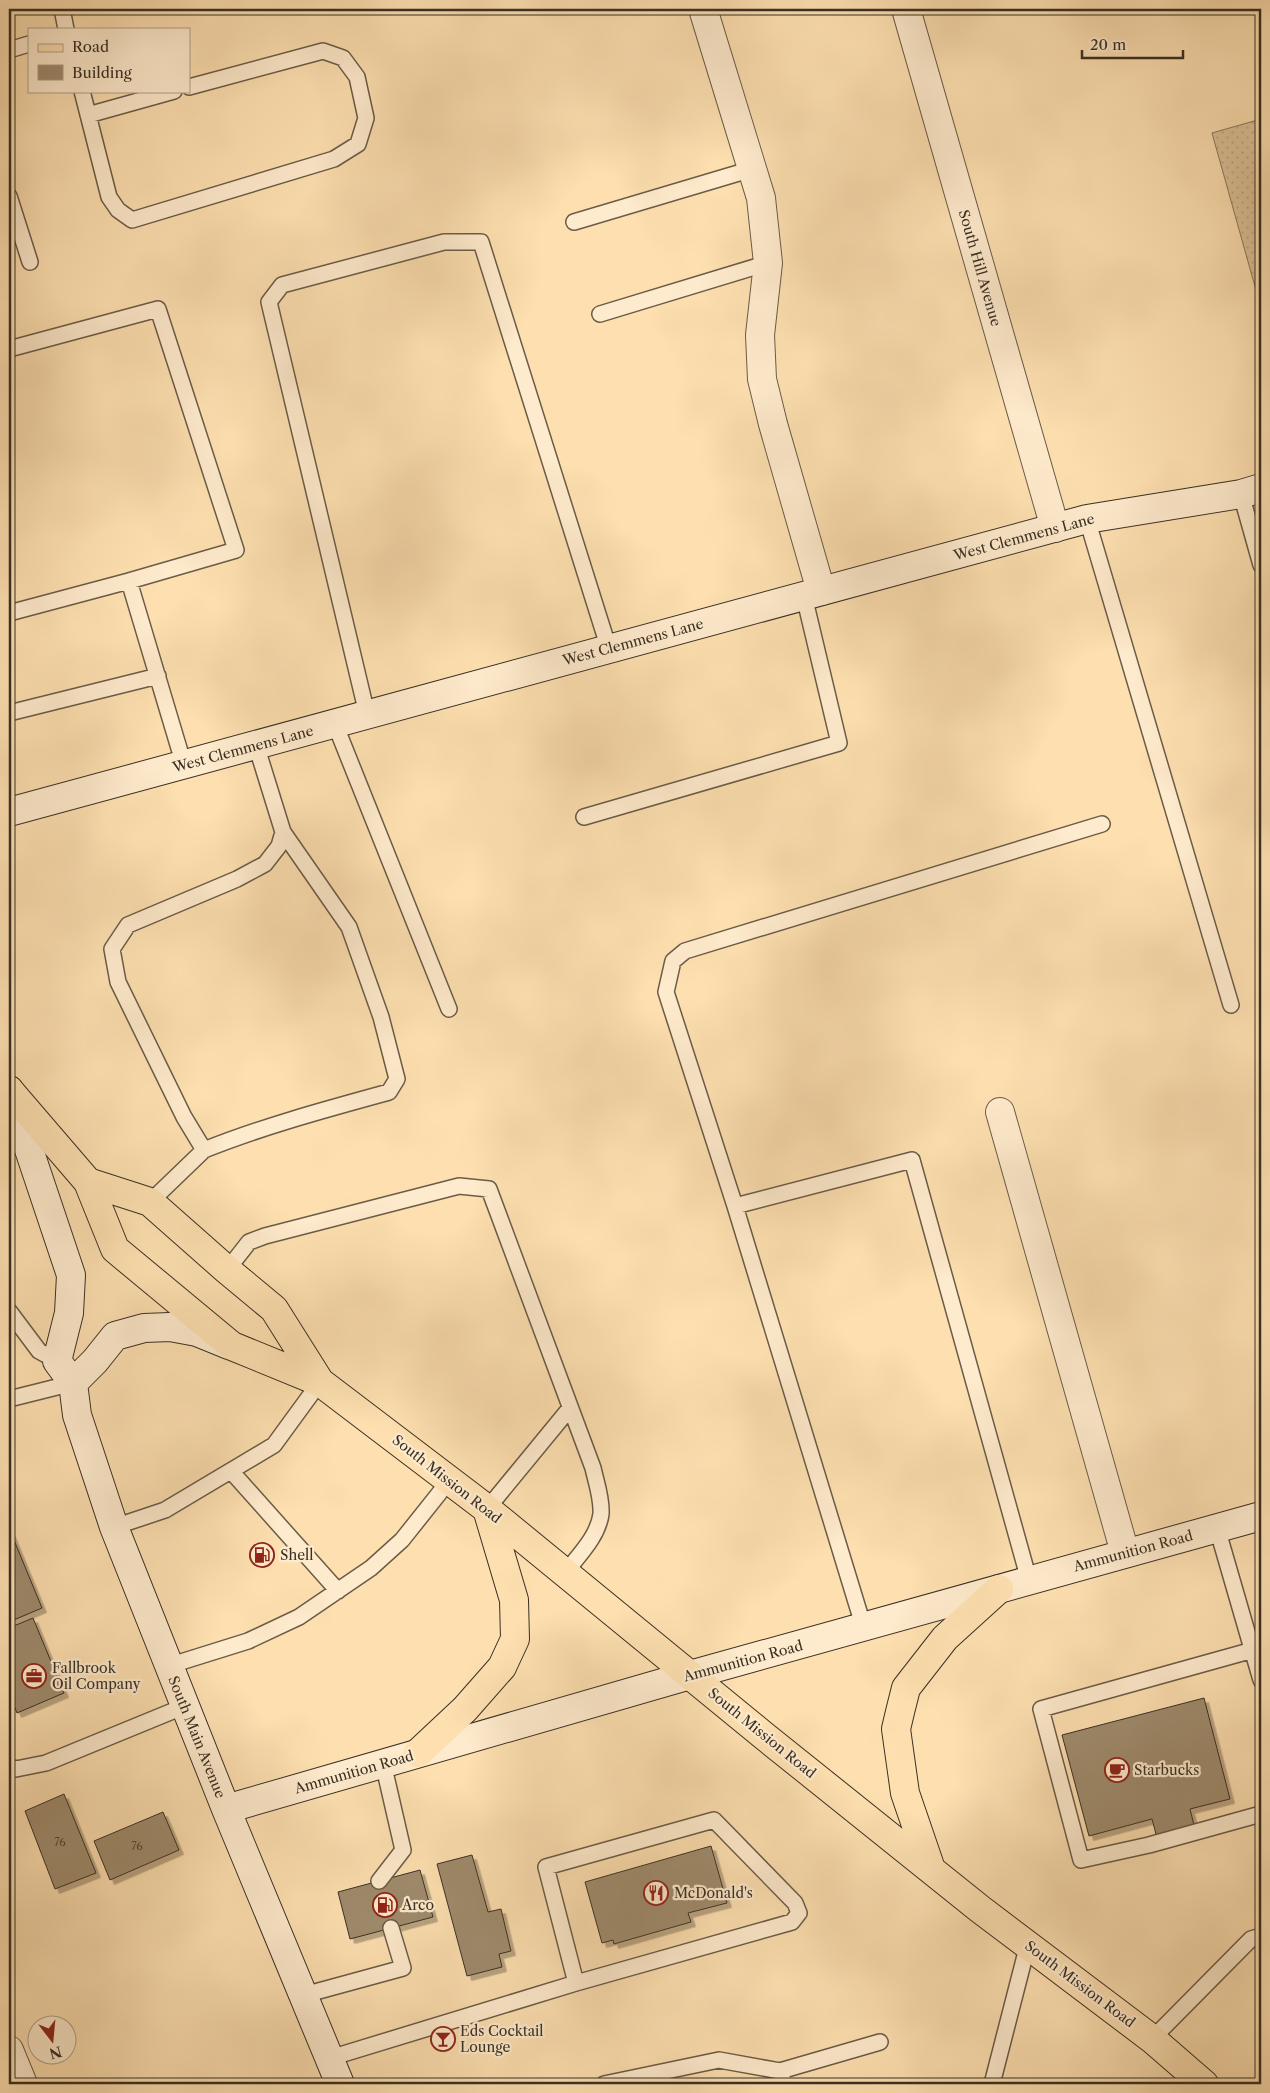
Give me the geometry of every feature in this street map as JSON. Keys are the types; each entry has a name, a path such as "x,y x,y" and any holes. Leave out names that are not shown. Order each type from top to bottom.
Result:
{"main road":[{"name":"South Mission Road","path":"9,1090 88,1182 115,1249 232,1346 320,1382 486,1509 931,1869 1152,2039 1204,2084"},
{"name":"South Mission Road","path":"88,1182 150,1202 274,1309 320,1382"},
{"path":"418,1753 465,1709 502,1667 514,1640 514,1600 486,1509"},
{"path":"931,1869 905,1793 896,1729 900,1712 906,1688 945,1638 999,1589"}],"street":[{"path":"703,9 762,198 768,264 760,335 762,379 813,594"},
{"name":"South Hill Avenue","path":"906,9 1055,528"},
{"name":"West Clemmens Lane","path":"9,812 1087,519 1251,491"},
{"path":"9,1090 71,1275 69,1313 57,1361"},
{"path":"1000,1112 1125,1553"},
{"path":"73,1383 95,1361 115,1336 144,1328 170,1327 198,1332 232,1346"},
{"name":"South Main Avenue","path":"57,1361 73,1383 77,1415 114,1527 168,1666 340,2084"},
{"name":"Ammunition Road","path":"226,1809 690,1675 1261,1516"},
{"path":"9,2050 23,2084"}],"lane":[{"path":"62,9 66,28"},
{"path":"9,50 28,44"},
{"path":"82,92 109,197 118,210 132,220 334,159 358,144 366,118 357,77 344,58 323,51 190,87"},
{"path":"88,115 170,92"},
{"path":"574,222 752,170"},
{"path":"9,196 30,262"},
{"path":"367,714 268,302 282,285 444,242 482,242 609,648"},
{"path":"600,314 768,264"},
{"path":"9,349 158,309 236,550 9,613"},
{"path":"1251,491 1261,566"},
{"path":"1087,519 1231,1006"},
{"path":"129,581 184,764"},
{"path":"584,817 839,743 813,594"},
{"path":"9,714 158,676"},
{"path":"335,724 449,1009"},
{"path":"150,1202 204,1150 239,1136 299,1117 389,1092 398,1079 381,1017 349,927 283,832 256,745"},
{"path":"864,1628 735,1206 666,992 673,961 684,951 1102,824"},
{"path":"204,1150 184,1117 118,982 112,949 128,925 237,880 265,864 279,846 283,832"},
{"path":"735,1206 912,1160 1029,1580"},
{"path":"227,1270 249,1242 265,1236 459,1186 489,1189 592,1468 600,1497 601,1515 593,1536 565,1574"},
{"path":"9,1311 39,1351 57,1361"},
{"path":"114,1527 165,1510 274,1445 320,1382"},
{"path":"9,1399 73,1383"},
{"path":"486,1509 570,1408"},
{"path":"230,1472 338,1591"},
{"path":"168,1666 248,1641 299,1617 371,1568 402,1540 449,1481"},
{"path":"1217,1528 1261,1680"},
{"path":"1252,1650 1041,1708 1081,1860 1261,1814"},
{"path":"9,1766 16,1769 46,1763 185,1706"},
{"path":"379,1881 403,1850 384,1763"},
{"path":"330,2058 576,1983 792,1922 799,1913 795,1903 714,1820 546,1867 576,1983"},
{"path":"304,1995 402,1968 392,1928"},
{"path":"1152,2039 1251,1939 1261,1936"},
{"path":"992,2084 1028,1944"},
{"path":"604,2084 719,2060 782,2078 880,2042"}],"shaded area":[{"path":"1261,119 1261,308 1212,133"}],"building":[{"path":"9,1528 42,1608 9,1622"},
{"path":"33,1618 64,1693 17,1713 9,1693 9,1628"},
{"path":"1204,1698 1230,1799 1190,1809 1195,1829 1157,1838 1152,1819 1089,1836 1062,1735"},
{"path":"64,1794 96,1873 55,1889 25,1811"},
{"path":"163,1812 179,1850 110,1880 94,1841"},
{"name":"McDonald's","path":"711,1846 727,1903 688,1913 691,1922 614,1944 613,1940 602,1943 585,1882"},
{"path":"472,1855 488,1912 501,1909 511,1951 499,1954 502,1967 467,1976 437,1864"},
{"name":"Arco","path":"420,1870 433,1917 350,1939 338,1892"}],"place":[{"name":"Shell","path":"262,1555"},
{"name":"Fallbrook Oil Company","path":"34,1676"},
{"name":"Starbucks","path":"1117,1770"},
{"name":"McDonald's","path":"656,1893"},
{"name":"Arco","path":"385,1905"},
{"name":"Eds Cocktail Lounge","path":"443,2039"}]}
